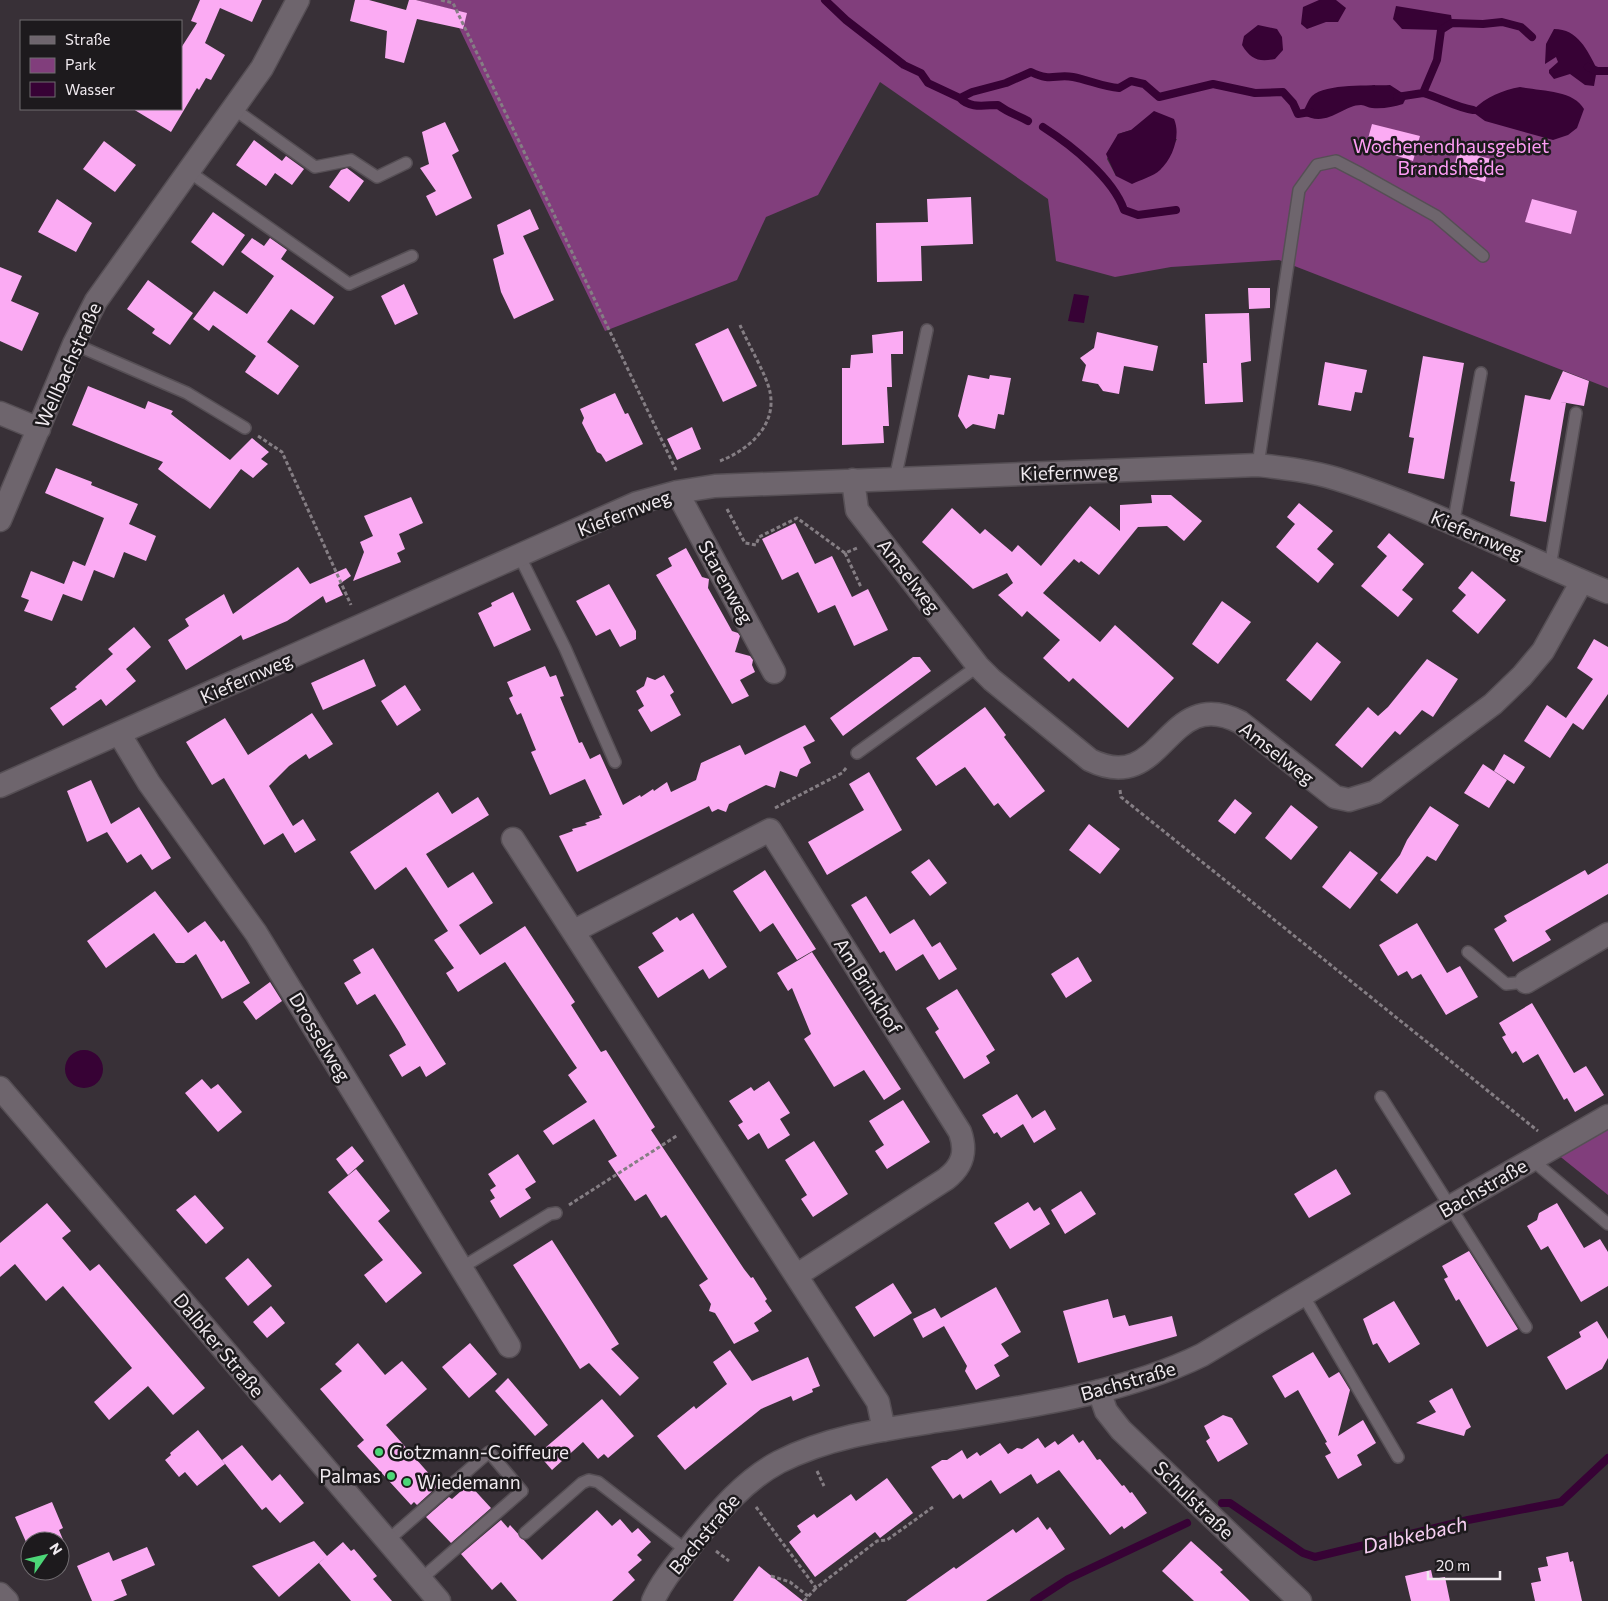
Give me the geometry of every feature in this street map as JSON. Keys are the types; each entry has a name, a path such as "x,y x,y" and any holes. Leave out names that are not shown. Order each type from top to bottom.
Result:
{"street":[{"name":"Wellbachstraße","path":"0,520 74,344 96,301 262,68 298,0"},
{"path":"0,414 39,429"},
{"name":"Kiefernweg","path":"0,786 638,503 694,489 852,480 1258,465 1296,470 1336,479 1453,524 1608,592"},
{"name":"Amselweg","path":"852,480 857,510 978,666 992,680 1090,760 1116,769 1140,763 1151,755 1185,721 1193,716 1208,713 1225,715 1240,722 1335,797 1349,800 1375,792 1493,704 1522,676 1543,651 1582,581"},
{"name":"Starenweg","path":"694,489 774,672"},
{"name":"Drosselweg","path":"120,734 149,783 256,932 509,1346"},
{"path":"574,931 770,830"},
{"name":"Am Brinkhof","path":"770,830 960,1132 965,1145 962,1162 957,1170 946,1179 797,1275"},
{"path":"513,839 878,1402 884,1430"},
{"path":"1526,982 1608,934"},
{"name":"Dalbker Straße","path":"0,1088 439,1601"},
{"name":"Bachstraße","path":"653,1601 668,1576 727,1502 755,1478 777,1463 808,1449 844,1437 1032,1406 1099,1391 1172,1370 1202,1355 1450,1207 1608,1116"},
{"name":"Schulstraße","path":"1099,1391 1106,1411 1116,1426 1300,1601"},
{"path":"0,1594 7,1601"}],"lane":[{"path":"234,109 314,167 351,160 376,177 406,163"},
{"path":"1258,465 1299,190 1317,165 1336,161 1361,174 1436,216 1483,256"},
{"path":"188,171 349,284 412,256"},
{"path":"895,479 927,330"},
{"path":"74,344 186,393 245,428"},
{"path":"1453,524 1481,373"},
{"path":"1550,567 1576,413"},
{"path":"519,555 565,648 615,762"},
{"path":"857,753 978,666"},
{"path":"1468,952 1506,984 1526,982"},
{"path":"1381,1097 1526,1327"},
{"path":"1532,1159 1608,1224"},
{"path":"461,1268 550,1214 556,1213"},
{"path":"1304,1295 1398,1457"},
{"path":"387,1541 489,1452 522,1491 420,1580"},
{"path":"525,1533 582,1483 589,1480 598,1482 687,1551"}],"path":[{"path":"441,0 453,3 694,489 746,543 756,545 759,537 797,518 845,553 861,587"},
{"path":"694,489 705,467 747,448 763,429 771,410 770,392 740,325"},
{"path":"245,428 282,452 361,627"},
{"path":"845,553 880,539"},
{"path":"770,830 773,809 842,773 857,753"},
{"path":"1116,769 1121,797 1556,1145"},
{"path":"556,1213 697,1123"},
{"path":"804,1601 816,1588 877,1541 887,1540 933,1507"},
{"path":"767,1521 816,1588"},
{"path":"771,1576 790,1582 808,1596"}],"green space":[{"name":"Wochenendhausgebiet Brandsheide","path":"416,0 1608,0 1608,388 1279,260 1171,267 1115,277 1056,261 1048,199 880,82 818,195 766,217 737,280 605,331 450,9","holes":["1131,130 1177,139 1160,170 1116,176 1107,159 1118,134"]},
{"path":"1608,1125 1608,1195 1557,1154"}],"water":[{"path":"1319,0 1336,0 1346,8 1338,22 1326,22 1307,29 1301,24 1303,7"},
{"path":"1396,6 1451,15 1453,27 1441,30 1402,29 1393,19"},
{"path":"1258,25 1277,29 1282,37 1283,50 1275,59 1256,59 1242,45 1244,36"},
{"path":"1554,29 1569,33 1581,42 1597,69 1594,86 1585,85 1570,74 1554,79 1549,73 1549,70 1558,62 1556,57 1545,64 1546,44"},
{"path":"1361,85 1390,85 1407,96 1403,104 1380,108 1361,105 1354,106 1327,118 1319,119 1302,114 1312,96 1327,89"},
{"path":"1520,87 1556,92 1573,98 1584,109 1577,128 1568,135 1553,140 1485,121 1474,113 1473,110 1478,105 1489,98 1501,92"},
{"path":"1154,111 1174,119 1177,132 1172,153 1160,170 1132,184 1116,176 1106,154 1118,134 1131,130"},
{"path":"1074,294 1089,296 1084,323 1068,321"},
{"path":"84,1050 98,1055 103,1069 98,1083 84,1088 70,1083 65,1069 70,1055"}],"building":[{"path":"200,0 262,0 252,22 220,8 205,43 225,55 211,80 206,78 199,90 197,88 171,132 135,110 182,110 182,46 197,23 191,21"},
{"path":"355,0 369,0 406,10 409,0 416,0 467,13 463,29 417,19 404,63 385,58 387,31 350,21"},
{"path":"445,122 459,151 452,155 472,198 436,216 426,196 436,191 420,168 429,164 422,132"},
{"path":"1372,124 1420,136 1413,161 1366,146"},
{"path":"254,140 282,161 286,156 304,169 292,185 275,173 266,186 236,165"},
{"path":"104,141 136,165 115,192 83,169"},
{"path":"1458,151 1491,159 1485,182 1453,173"},
{"path":"347,168 364,181 349,202 329,187 341,170"},
{"path":"971,197 973,244 921,246 922,281 877,282 876,223 928,222 927,199"},
{"path":"57,199 92,223 76,252 38,232"},
{"path":"1532,199 1577,211 1571,234 1525,222"},
{"path":"530,209 539,229 523,236 554,300 514,319 501,292 493,259 504,254 497,225"},
{"path":"213,212 245,235 223,266 191,242"},
{"path":"252,238 264,246 270,238 287,250 281,259 334,297 314,325 291,309 267,342 299,366 278,395 245,372 256,356 213,325 209,331 193,319 214,291 247,314 274,276 241,252"},
{"path":"0,267 22,276 11,301 39,313 22,351 0,341"},
{"path":"148,280 193,313 170,345 152,333 155,329 127,309"},
{"path":"404,284 418,314 395,325 381,296"},
{"path":"1248,288 1270,288 1270,308 1249,309"},
{"path":"1249,313 1251,361 1241,363 1243,402 1205,404 1203,363 1207,363 1205,314"},
{"path":"728,328 757,386 723,402 695,344"},
{"path":"903,331 903,354 891,354 892,387 887,387 889,426 883,426 884,443 842,445 842,368 850,368 851,355 873,353 872,335"},
{"path":"1097,332 1158,346 1153,371 1124,366 1119,394 1103,391 1098,384 1082,381 1086,365 1080,358 1094,348"},
{"path":"1423,356 1464,363 1444,479 1408,473 1414,438 1409,437"},
{"path":"1325,362 1367,370 1362,393 1355,392 1351,411 1318,405"},
{"path":"1563,371 1589,381 1584,406 1550,400"},
{"path":"968,375 989,379 990,375 1011,378 1004,415 998,414 995,429 973,424 966,429 958,416"},
{"path":"88,386 145,409 148,401 173,411 171,414 230,460 252,438 269,452 261,459 268,464 253,478 241,469 210,509 158,469 163,462 72,425"},
{"path":"615,393 625,414 628,413 643,444 606,462 601,454 597,452 582,423 584,418 580,409"},
{"path":"1525,395 1566,403 1546,522 1510,516 1515,482 1510,481"},
{"path":"692,427 701,449 677,460 667,439"},
{"path":"56,468 92,482 91,485 138,504 129,524 156,536 146,561 124,552 114,578 94,570 82,601 63,594 52,621 24,611 29,600 21,597 31,571 64,584 73,561 85,566 104,518 45,493"},
{"path":"1151,495 1171,495 1202,521 1184,541 1167,526 1138,527 1099,575 1081,561 1079,563 1074,559 1043,593 1100,642 1115,625 1174,678 1128,728 1073,678 1069,682 1043,658 1060,640 1027,611 1022,617 998,595 1013,583 1007,573 973,589 922,542 952,508 980,534 985,529 1012,552 1018,545 1041,566 1090,506 1120,531 1120,505 1152,503"},
{"path":"411,497 423,523 399,534 405,549 397,553 401,562 353,581 364,552 360,542 373,536 364,516"},
{"path":"1299,503 1333,531 1317,549 1334,564 1318,583 1276,547 1295,524 1287,517"},
{"path":"795,523 815,564 832,556 852,597 868,589 888,630 854,646 835,605 818,613 798,572 782,580 762,539"},
{"path":"1389,533 1424,564 1402,590 1413,599 1398,617 1361,586 1387,556 1377,547"},
{"path":"686,548 702,577 709,579 708,588 732,631 740,636 735,652 750,656 753,660 752,665 755,672 740,680 749,696 732,704 656,575 672,566 668,558"},
{"path":"298,567 310,584 346,568 351,576 338,585 343,595 326,603 323,596 287,621 243,640 241,635 186,670 168,640 189,626 185,619 224,594 233,614"},
{"path":"1472,571 1506,600 1478,634 1452,611 1466,595 1458,588"},
{"path":"609,584 636,631 636,639 620,647 610,629 596,636 576,601"},
{"path":"513,592 531,630 494,647 478,613 492,606 491,603"},
{"path":"1222,601 1251,622 1218,664 1192,644"},
{"path":"134,627 151,647 126,669 136,681 106,706 101,699 63,726 50,708 77,689 75,687 113,654 108,649"},
{"path":"1594,639 1608,647 1608,694 1583,730 1573,723 1550,758 1524,741 1547,705 1566,718 1593,679 1577,668"},
{"path":"1317,642 1341,662 1311,701 1286,680"},
{"path":"913,657 920,657 931,671 843,736 830,718"},
{"path":"364,659 376,686 323,710 311,683"},
{"path":"1427,659 1458,679 1433,717 1422,710 1400,735 1395,731 1362,768 1335,745 1368,707 1378,716 1388,707"},
{"path":"545,666 550,677 556,675 564,696 560,697 579,743 582,742 590,759 600,754 623,805 653,789 654,791 667,782 671,792 696,780 701,763 740,745 745,755 805,725 815,741 803,747 811,763 800,769 797,777 780,771 775,788 766,785 729,804 726,812 718,809 712,812 709,806 577,872 559,836 573,831 572,829 587,825 585,823 600,818 599,816 602,815 585,779 550,795 531,752 536,750 521,713 517,715 509,698 513,696 507,682"},
{"path":"664,675 674,692 670,695 681,715 651,732 638,710 644,706 636,691 644,686 647,677 655,680"},
{"path":"405,685 421,710 397,726 381,701"},
{"path":"985,707 1006,735 1004,737 1045,791 1010,818 998,803 994,806 965,767 936,786 916,758"},
{"path":"312,713 333,744 309,759 306,754 289,766 269,786 293,826 303,819 316,840 295,853 283,833 264,845 224,778 212,785 186,742 225,718 248,755"},
{"path":"1504,754 1525,767 1514,784 1494,771"},
{"path":"1483,764 1507,780 1489,808 1464,793"},
{"path":"869,772 902,830 827,875 808,842 864,810 849,784"},
{"path":"91,780 111,824 139,807 171,858 152,870 141,854 127,863 107,832 87,842 67,791"},
{"path":"438,792 452,814 478,797 489,815 426,854 448,888 473,872 493,903 459,925 480,955 525,926 575,1002 571,1005 601,1052 606,1050 655,1127 651,1130 744,1269 751,1278 753,1277 767,1299 765,1301 772,1311 754,1323 759,1331 734,1344 715,1313 709,1311 711,1304 699,1285 708,1279 666,1215 661,1218 646,1194 635,1201 608,1161 617,1156 594,1119 553,1145 543,1131 587,1102 568,1075 577,1068 505,962 458,992 446,973 454,968 434,940 448,931 406,867 375,890 350,852"},
{"path":"1235,799 1252,813 1235,834 1218,821"},
{"path":"1291,805 1318,827 1291,860 1265,838"},
{"path":"1430,806 1459,825 1436,861 1427,856 1397,894 1380,880 1400,855 1407,840"},
{"path":"1089,824 1120,849 1100,874 1069,850"},
{"path":"1350,851 1378,873 1350,909 1322,887"},
{"path":"929,859 947,883 930,896 911,872"},
{"path":"1608,863 1608,894 1545,931 1551,940 1513,962 1494,929 1507,921 1504,916 1585,870 1588,875"},
{"path":"765,870 816,949 797,960 773,923 760,932 733,891"},
{"path":"155,891 188,933 205,921 221,942 224,940 250,983 222,999 196,954 184,963 176,963 154,933 106,968 87,941"},
{"path":"866,896 890,934 914,919 932,947 940,942 957,969 939,980 923,954 896,971 884,951 880,953 851,905"},
{"path":"693,913 727,967 709,979 703,969 658,998 638,967 664,951 652,933 677,917 680,921"},
{"path":"1417,923 1447,973 1460,966 1478,997 1446,1015 1421,974 1412,979 1407,971 1398,976 1379,945"},
{"path":"373,948 446,1064 426,1077 420,1066 402,1077 389,1055 406,1045 399,1032 375,994 357,1005 344,983 361,973 353,960"},
{"path":"812,952 901,1089 884,1100 864,1070 834,1087 804,1039 811,1034 792,988 788,991 777,973"},
{"path":"1078,957 1092,981 1066,998 1051,974"},
{"path":"270,982 282,1001 256,1020 243,1002"},
{"path":"957,989 995,1050 986,1056 990,1063 964,1079 935,1032 939,1029 926,1008"},
{"path":"1532,1003 1574,1073 1586,1066 1604,1095 1575,1112 1567,1098 1564,1100 1538,1054 1523,1063 1516,1051 1512,1054 1502,1037 1506,1035 1499,1023"},
{"path":"202,1079 211,1089 218,1084 242,1112 218,1132 185,1093"},
{"path":"769,1081 790,1113 780,1119 790,1135 768,1149 759,1133 748,1140 738,1125 743,1122 729,1101 751,1087 754,1091"},
{"path":"1017,1094 1031,1119 1045,1110 1056,1129 1034,1143 1023,1124 1001,1138 997,1132 994,1134 982,1115"},
{"path":"903,1100 930,1142 887,1169 875,1151 884,1145 869,1121"},
{"path":"814,1141 848,1194 813,1217 801,1199 807,1195 785,1160"},
{"path":"352,1146 364,1161 348,1175 336,1159"},
{"path":"518,1154 536,1182 525,1189 531,1198 500,1218 490,1201 495,1198 490,1190 496,1186 488,1174"},
{"path":"356,1169 390,1211 378,1221 422,1273 386,1303 364,1275 383,1260 328,1192"},
{"path":"1336,1169 1351,1194 1309,1218 1294,1194"},
{"path":"1081,1191 1096,1214 1065,1234 1051,1210"},
{"path":"195,1195 224,1228 206,1244 176,1210"},
{"path":"1028,1202 1034,1211 1040,1207 1050,1224 1010,1249 994,1223"},
{"path":"47,1203 71,1231 62,1238 90,1271 99,1264 205,1388 173,1415 148,1386 109,1420 94,1402 132,1368 63,1286 46,1301 15,1264 0,1277 0,1243"},
{"path":"1557,1203 1584,1248 1600,1239 1608,1252 1608,1286 1581,1302 1548,1246 1541,1250 1527,1226 1537,1220 1539,1213"},
{"path":"552,1240 619,1344 611,1349 639,1378 620,1396 589,1363 580,1369 513,1265"},
{"path":"1469,1251 1518,1329 1487,1347 1459,1299 1456,1301 1444,1279 1448,1277 1442,1266"},
{"path":"248,1258 272,1286 248,1306 225,1278"},
{"path":"893,1283 912,1313 874,1337 855,1307"},
{"path":"996,1287 1021,1332 1001,1344 1009,1356 994,1365 1000,1376 976,1390 965,1371 967,1366 944,1326 923,1338 913,1319 935,1308 941,1318"},
{"path":"1108,1299 1113,1318 1125,1315 1129,1326 1172,1316 1177,1336 1078,1363 1063,1311"},
{"path":"1394,1301 1420,1344 1389,1363 1377,1343 1373,1345 1363,1319"},
{"path":"271,1306 285,1323 267,1338 253,1322"},
{"path":"1597,1321 1608,1339 1608,1358 1602,1369 1566,1390 1547,1357 1581,1337 1579,1332"},
{"path":"358,1343 385,1375 402,1361 427,1389 386,1425 439,1485 417,1505 414,1502 411,1505 357,1446 364,1440 320,1389 342,1371 335,1364"},
{"path":"470,1343 497,1374 469,1398 442,1367"},
{"path":"730,1350 752,1381 808,1357 820,1386 812,1389 813,1392 793,1401 791,1396 761,1409 685,1470 657,1436 694,1406 696,1409 727,1384 713,1362"},
{"path":"1313,1352 1329,1378 1339,1372 1350,1390 1338,1436 1363,1420 1376,1443 1357,1455 1362,1465 1338,1479 1325,1456 1331,1453 1325,1443 1327,1442 1298,1390 1285,1398 1272,1376"},
{"path":"508,1378 548,1425 535,1436 495,1391"},
{"path":"1452,1388 1471,1427 1466,1430 1464,1436 1416,1423 1436,1412 1429,1401"},
{"path":"602,1399 634,1436 608,1458 604,1454 598,1459 583,1442 552,1470 538,1454"},
{"path":"1223,1415 1232,1418 1248,1444 1218,1462 1206,1441 1210,1438 1204,1426"},
{"path":"198,1430 225,1464 197,1486 185,1472 179,1477 165,1460 171,1455 170,1453"},
{"path":"1073,1434 1079,1443 1083,1440 1097,1460 1100,1459 1122,1486 1124,1485 1130,1493 1132,1492 1147,1513 1124,1529 1122,1526 1110,1535 1059,1470 1037,1484 1031,1474 1000,1494 991,1480 963,1499 960,1494 953,1499 931,1467 942,1460 947,1460 962,1450 967,1459 977,1452 980,1456 1000,1443 1008,1454 1017,1448 1022,1449 1038,1438 1045,1448 1055,1441 1058,1445"},
{"path":"242,1445 272,1481 280,1474 304,1503 280,1523 266,1507 262,1510 222,1460"},
{"path":"887,1478 913,1513 880,1538 875,1532 815,1577 789,1542 801,1532 797,1526 814,1514 817,1518 851,1494 856,1501"},
{"path":"469,1484 491,1508 451,1543 426,1517 449,1497 452,1499"},
{"path":"52,1502 63,1528 59,1531 21,1531 15,1517"},
{"path":"597,1510 612,1526 620,1519 632,1533 638,1528 651,1542 637,1555 642,1560 628,1572 635,1580 612,1601 517,1601 501,1582 492,1590 461,1554 501,1520 508,1528 510,1525 542,1560"},
{"path":"1038,1517 1047,1530 1050,1527 1065,1549 986,1601 906,1601 1013,1529 1016,1533"},
{"path":"314,1541 327,1556 279,1597 252,1566"},
{"path":"1191,1541 1223,1570 1220,1572 1250,1601 1194,1601 1162,1571"},
{"path":"343,1542 351,1551 354,1549 377,1576 373,1579 392,1601 351,1601 319,1563"},
{"path":"147,1547 155,1565 121,1580 127,1595 113,1601 92,1601 77,1566 109,1552 113,1561"},
{"path":"1568,1552 1570,1562 1573,1561 1582,1601 1535,1601 1531,1583 1541,1581 1538,1568 1548,1566 1546,1557"},
{"path":"759,1566 803,1601 733,1601"},
{"path":"1431,1570 1433,1579 1445,1577 1450,1601 1411,1601 1405,1576"}],"waterway":[{"path":"825,0 846,20 904,65 921,73 928,83 960,98 968,104 978,106 998,105 1028,121"},
{"path":"1397,97 1423,93 1437,60 1441,30 1452,23 1483,24 1502,22 1521,27 1532,37"},
{"path":"1588,67 1597,71 1608,71"},
{"path":"960,98 972,92 1006,83 1031,72 1043,77 1073,77 1119,88 1131,81 1144,84 1159,97 1213,84 1255,93 1283,92 1293,103 1298,114 1310,112"},
{"path":"1423,93 1473,110"},
{"path":"1043,127 1066,143 1101,174 1119,198 1124,210 1138,215 1176,210"},
{"name":"Dalbkebach","path":"1222,1503 1230,1503 1303,1553 1315,1557 1468,1520 1561,1502 1608,1458"},
{"name":"Dalbkebach","path":"1034,1601 1068,1579 1187,1523"}],"place":[{"name":"Gotzmann-Coiffeure","path":"379,1452"},
{"name":"Palmas","path":"391,1476"},
{"name":"Wiedemann","path":"407,1482"}]}
